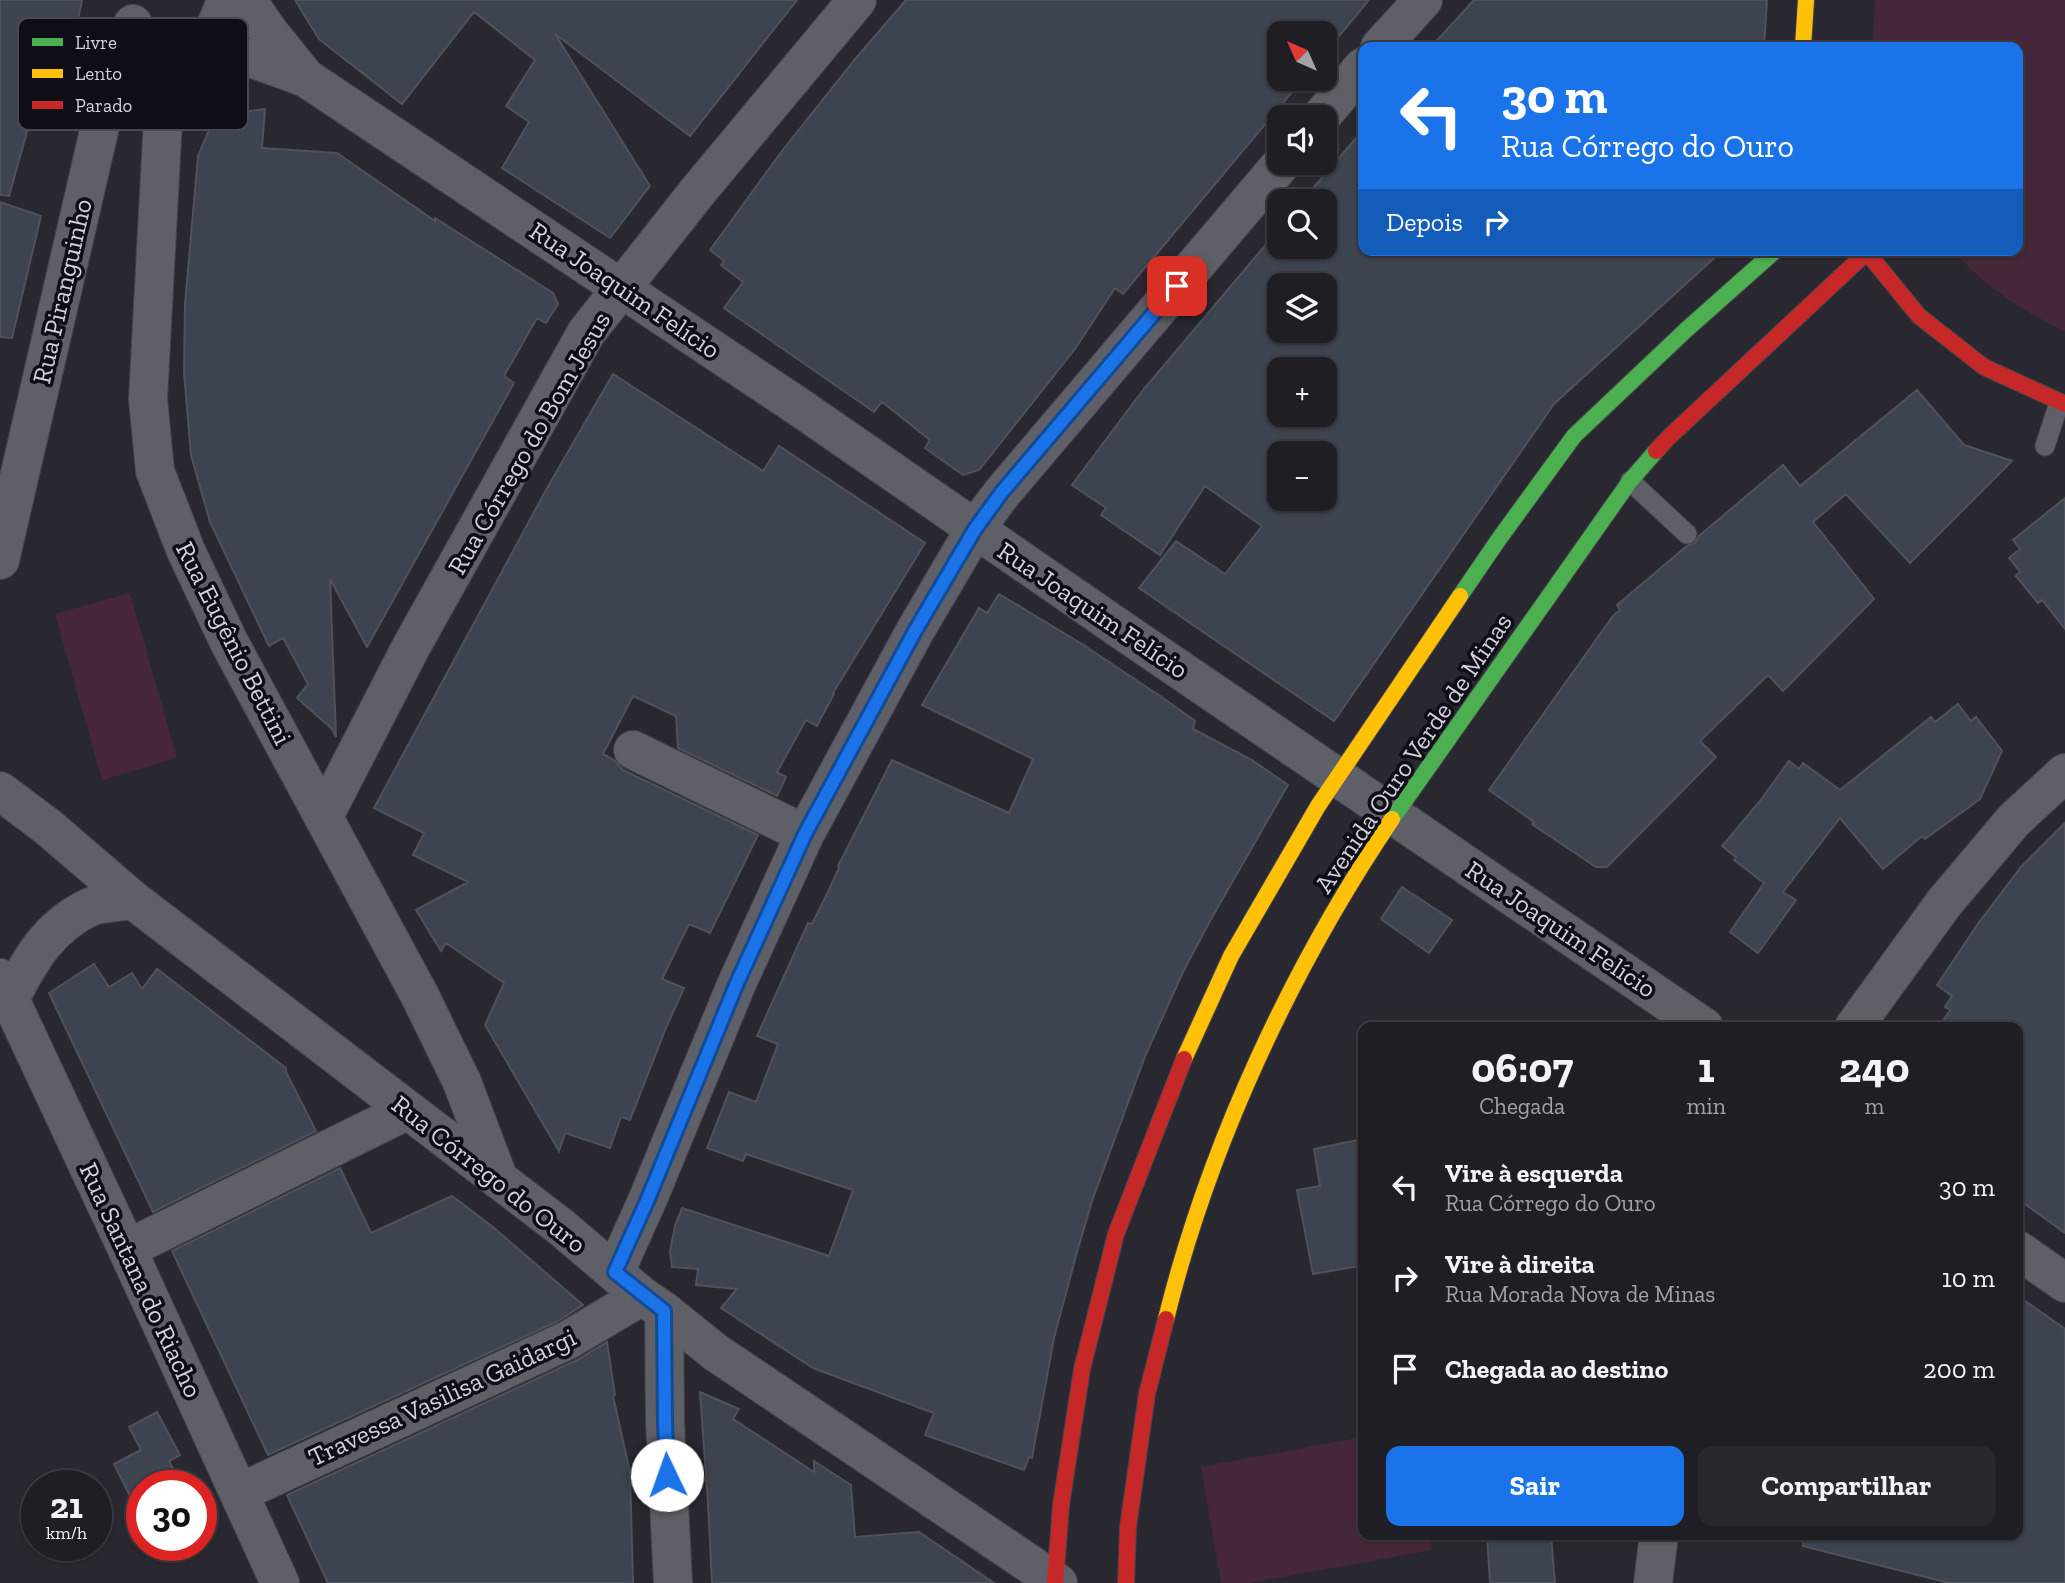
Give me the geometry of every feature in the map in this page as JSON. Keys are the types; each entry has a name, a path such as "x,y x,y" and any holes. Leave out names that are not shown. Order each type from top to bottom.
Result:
{"street":[{"path":"220,18 226,0"},
{"name":"Rua Joaquim Felício","path":"247,0 306,78"},
{"name":"Rua Córrego do Bom Jesus","path":"324,816 411,647 586,333 698,191 857,0"},
{"path":"1385,42 1423,0"},
{"path":"1803,42 1806,0"},
{"name":"Rua Joaquim Felício","path":"248,58 306,78 622,288 1697,1022"},
{"path":"1331,105 1358,73"},
{"name":"Rua Piranguinho","path":"0,560 99,130"},
{"name":"Rua Eugênio Bettini","path":"172,130 149,399 155,471 186,551 229,642 426,1008 462,1082 499,1180"},
{"path":"673,1583 665,1421 640,1293 647,1201 737,983 805,834 915,631 975,529 1002,492 1272,175"},
{"name":"Avenida Ouro Verde de Minas","path":"1056,1582 1061,1505 1082,1369 1116,1234 1189,1046 1231,956 1318,807 1499,539 1574,436 1769,256"},
{"name":"Avenida Ouro Verde de Minas","path":"1126,1583 1128,1527 1147,1394 1169,1306 1209,1174 1256,1064 1309,957 1364,861 1395,815 1630,481 1669,437 1861,256"},
{"path":"1870,256 1919,316 1984,367 2062,403"},
{"path":"633,750 805,834"},
{"path":"1858,1022 1944,903 2014,820 2065,773"},
{"name":"Rua Córrego do Ouro","path":"0,791 48,827 133,900 561,1227 715,1352 1056,1582"},
{"path":"5,988 57,927 92,906 133,900"},
{"name":"Rua Santana do Riacho","path":"5,988 280,1583"},
{"path":"127,1249 408,1110"},
{"path":"2023,1254 2065,1283"},
{"name":"Travessa Vasilisa Gaidargi","path":"239,1493 568,1340 640,1293"},
{"path":"1653,1583 1658,1540"}],"lane":[{"path":"2045,446 2062,403"},
{"path":"1630,481 1687,534"}],"shaded area":[{"path":"1875,0 2065,0 2065,331 2004,296 1958,256 2023,256 2023,42 1873,42"},
{"path":"130,593 177,758 102,780 55,614"},
{"path":"1358,1438 1358,1540 1430,1540 1432,1550 1249,1583 1221,1583 1201,1467"}],"building":[{"path":"0,0 82,0 78,18 18,18 18,130 28,130 9,196 0,195"},
{"path":"295,0 797,0 690,136 555,34 650,186 610,238 502,168 529,122 506,106 535,60 474,12 402,104 319,39"},
{"path":"906,0 1369,0 1337,39 1337,21 1267,21 1267,91 1293,91 1281,105 1267,105 1267,122 1123,294 1115,288 1075,349 979,470 963,475 925,448 930,440 882,402 874,412 724,308 743,282 721,265 724,261 710,250 782,151"},
{"path":"1474,0 1767,0 1764,42 1436,42"},
{"path":"265,109 262,148 337,153 435,221 435,218 553,293 558,304 546,323 537,318 504,376 514,383 367,647 330,579 336,737 332,729 297,698 308,684 283,638 269,646 210,522 191,455 184,373 185,304 198,156 209,130 248,130 248,111"},
{"path":"1358,136 1358,256 1716,256 1554,404 1334,721 1139,588 1176,541 1225,574 1262,526 1205,486 1160,555 1101,515 1106,508 1072,485 1143,390 1267,243 1267,259 1337,259 1337,189 1312,189 1324,175 1337,175 1337,160"},
{"path":"0,202 41,216 12,338 0,337"},
{"path":"613,374 763,471 779,446 925,543 833,693 817,726 806,720 777,772 786,777 777,796 678,748 676,716 633,696 603,754 614,760 623,770 758,835 710,933 689,924 662,979 684,988 630,1120 621,1117 610,1148 565,1133 559,1151 485,1025 504,983 446,943 441,951 416,910 468,882 413,855 424,833 374,808 546,490"},
{"path":"1917,390 1964,445 2012,461 1910,563 1846,494 1813,522 1874,599 1783,691 1768,675 1700,741 1716,757 1607,867 1596,867 1532,824 1534,822 1489,790 1613,616 1620,610 1617,605 1687,546 1695,543 1699,536 1783,465 1800,486"},
{"path":"2065,498 2065,629 2042,600 2038,603 2016,576 2020,572 2009,558 2020,549 2013,540"},
{"path":"999,594 1082,644 1163,698 1195,721 1193,729 1252,760 1288,785 1183,972 1146,1054 1093,1198 1077,1252 1054,1338 1032,1458 1029,1457 1024,1470 925,1435 934,1413 813,1368 721,1308 737,1289 696,1285 698,1269 672,1267 670,1251 682,1208 829,1256 853,1190 746,1154 743,1161 707,1148 729,1092 756,1102 778,1044 757,1036 808,923 812,924 892,760 1009,813 1033,759 922,705 979,608 987,613"},
{"path":"1958,704 1971,721 1976,717 2002,751 1980,799 1925,839 1922,836 1883,869 1840,818 1783,892 1796,900 1758,953 1730,932 1764,883 1734,860 1736,857 1722,846 1789,761 1799,769 1803,763 1840,790 1931,717 1935,722"},
{"path":"2065,823 2065,1233 2023,1203 2023,1022 1942,1022 1950,1010 1945,1007 1952,996 1937,985 1977,925 2021,867"},
{"path":"1402,887 1452,920 1429,953 1381,919"},
{"path":"94,964 109,987 132,973 142,989 157,969 286,1068 316,1131 153,1212 49,993"},
{"path":"1358,1140 1358,1266 1313,1274 1297,1190 1320,1186 1314,1149"},
{"path":"340,1168 371,1233 452,1196 493,1227 583,1305 558,1321 268,1455 172,1251"},
{"path":"2023,1300 2065,1329 2065,1583 1949,1583 1803,1546 1804,1540 2023,1540"},
{"path":"607,1342 613,1396 630,1472 633,1583 328,1583 287,1495 577,1360"},
{"path":"700,1392 739,1409 733,1419 814,1472 814,1461 851,1485 855,1537 919,1532 994,1583 712,1583"},
{"path":"157,1412 180,1455 169,1461 174,1470 126,1470 126,1488 114,1464 141,1450 129,1427"},
{"path":"1487,1540 1551,1540 1555,1583 1490,1583"}],"traffic: fast":[{"path":"1460,596 1574,436 1769,256"},
{"path":"1392,819 1630,481 1656,451"}],"traffic: slow":[{"path":"1803,42 1806,0"},
{"path":"1184,1059 1231,956 1318,806 1460,596"},
{"path":"1166,1319 1205,1188 1258,1059 1321,935 1392,819"}],"traffic: jam":[{"path":"1656,451 1863,256"},
{"path":"1870,256 1919,316 1984,367 2065,404"},
{"path":"1055,1583 1061,1505 1082,1369 1116,1234 1184,1059"},
{"path":"1126,1583 1128,1527 1147,1394 1166,1319"}],"route":[{"path":"667,1475 664,1311 615,1272 737,983 805,834 915,631 975,529 1002,492 1177,286"}]}
